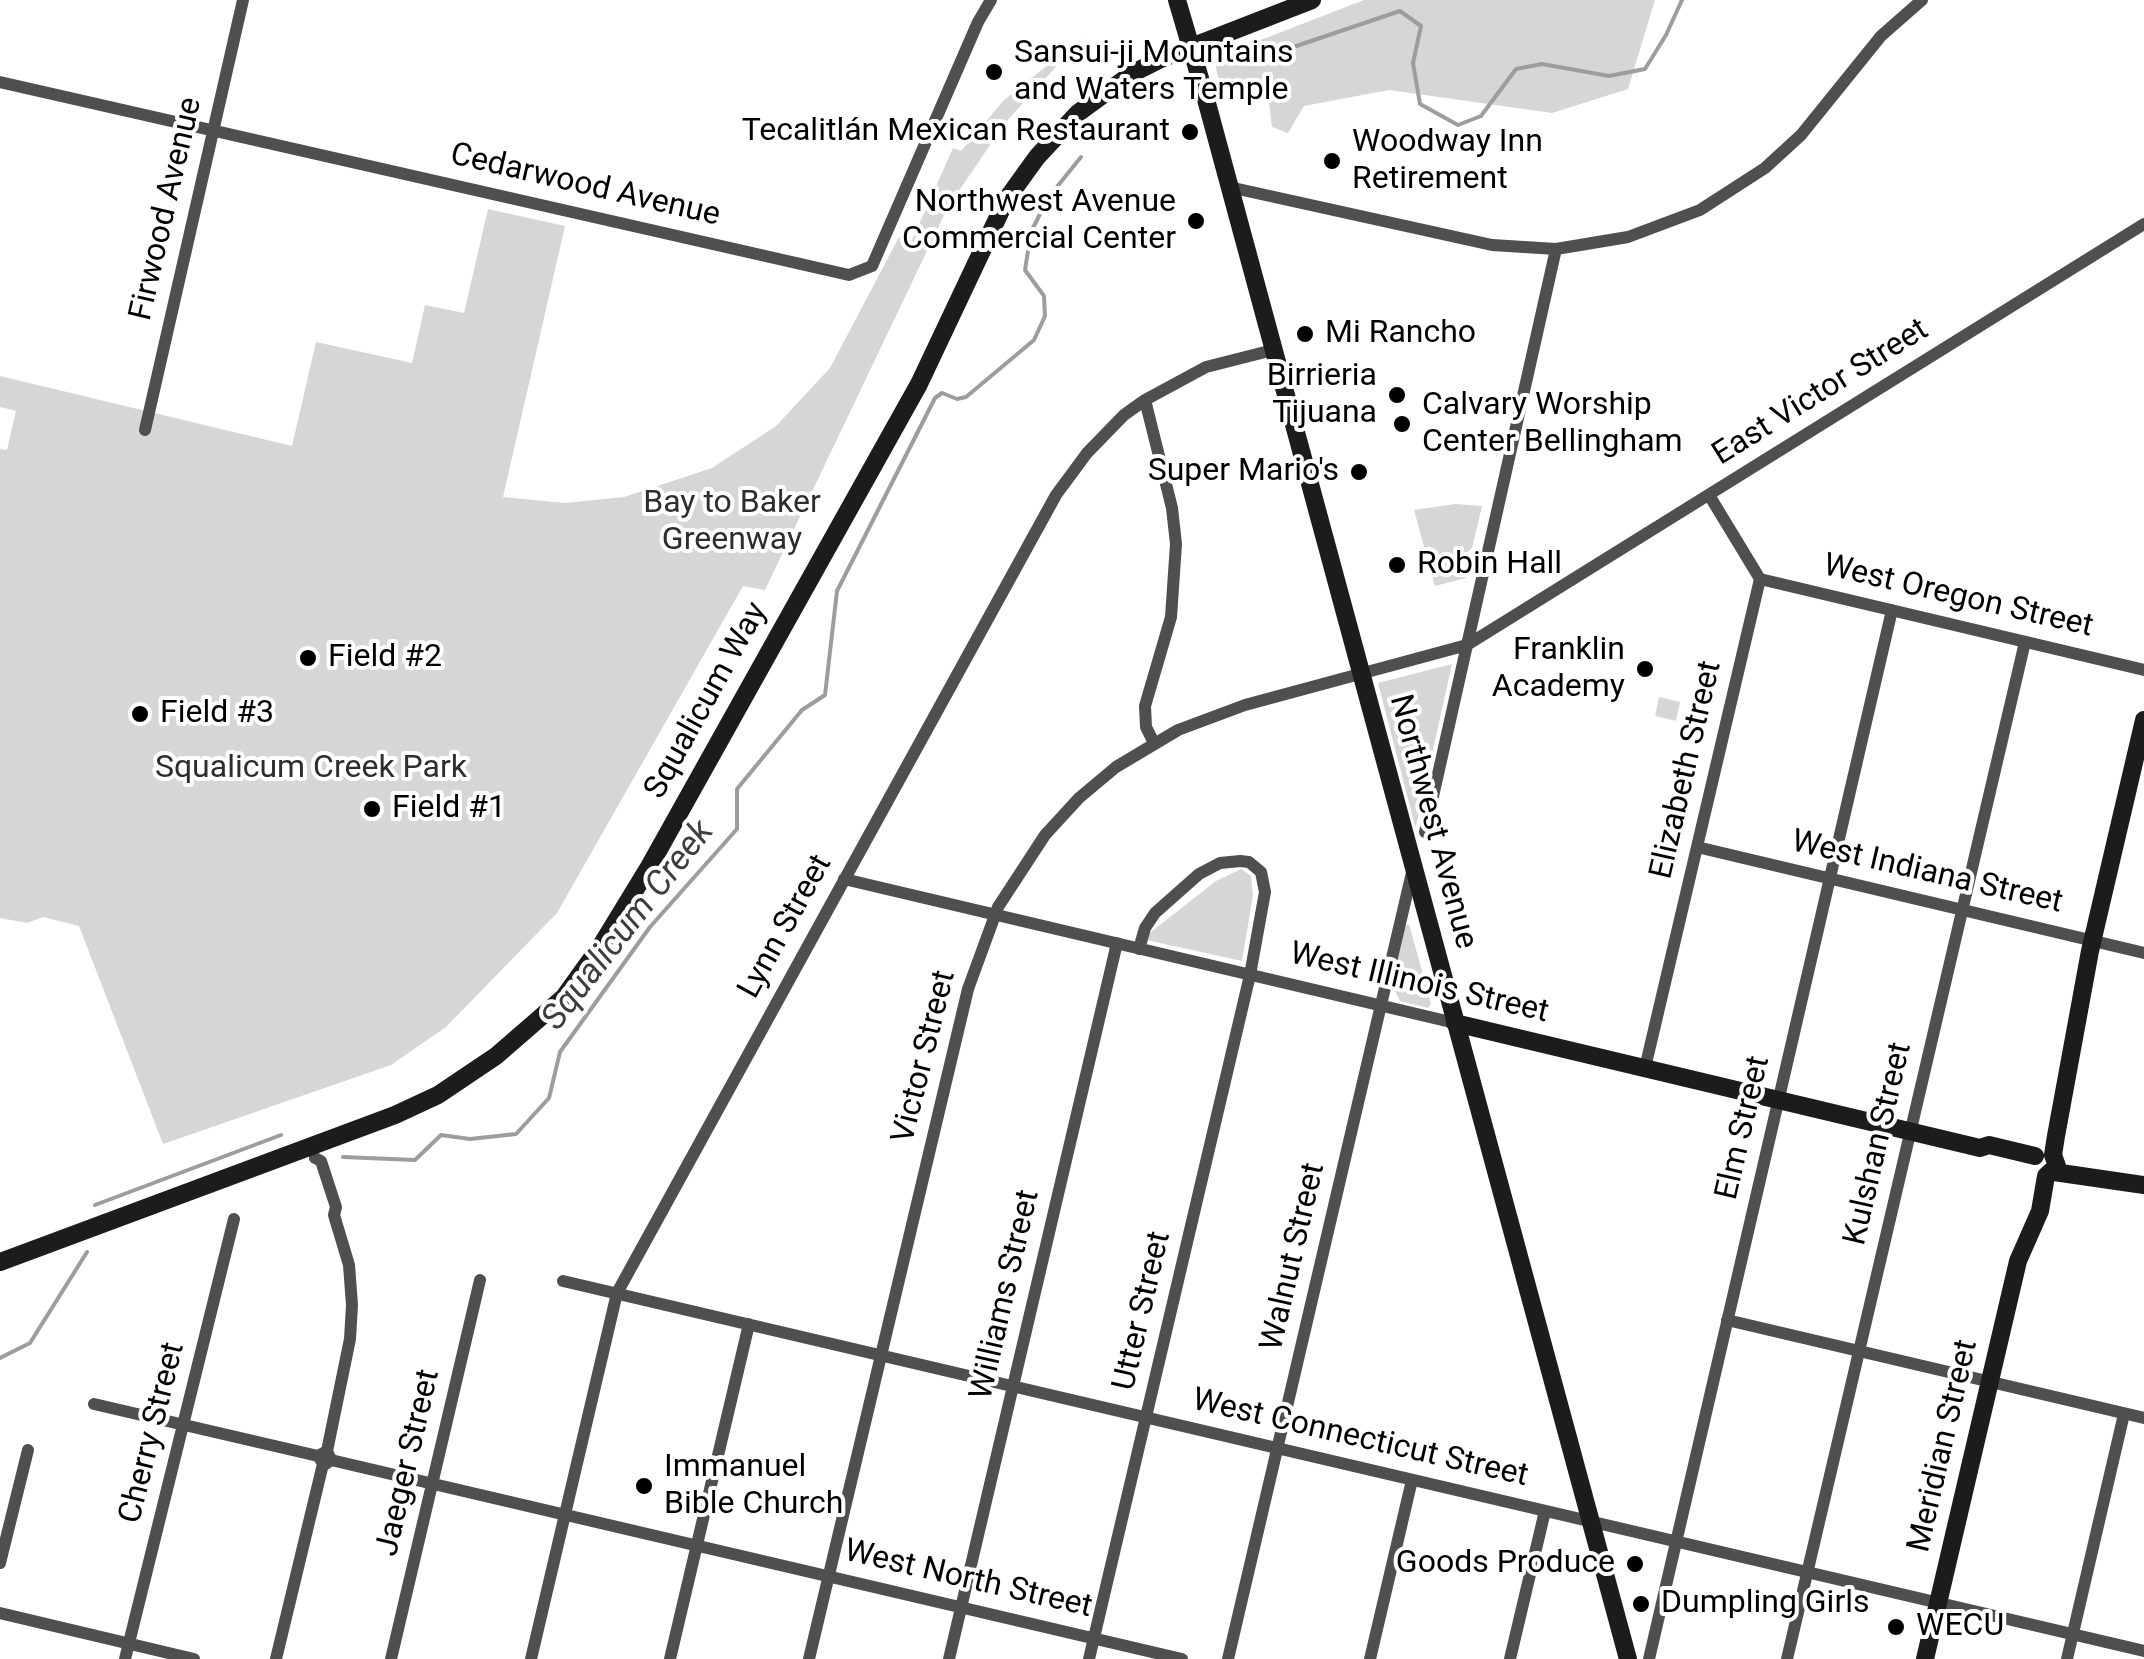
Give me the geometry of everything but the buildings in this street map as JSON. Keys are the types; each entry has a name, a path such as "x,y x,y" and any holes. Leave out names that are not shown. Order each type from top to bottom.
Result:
{"street":[{"name":"Firwood Avenue","path":"145,430 242,0"},
{"name":"Cedarwood Avenue","path":"0,82 850,276 872,266 991,0"},
{"name":"Northwest Avenue","path":"1178,0 1628,1659"},
{"name":"Squalicum Way","path":"0,1262 312,1151 395,1115 438,1094 496,1056 564,997 602,944 659,849 918,384 1006,200 1078,113 1133,73 1312,0"},
{"path":"1229,186 1456,239 1524,248 1606,242 1650,231 1700,210 1744,184 1801,135 1881,36 1922,0"},
{"name":"East Victor Street","path":"1360,674 1467,644 2144,224"},
{"path":"1424,832 1556,248"},
{"name":"Lynn Street","path":"531,1659 617,1294 1056,496 1124,414 1206,367 1274,350"},
{"path":"1145,400 1172,508 1176,544 1171,617 1145,706 1146,727 1154,743"},
{"path":"1708,495 1760,579"},
{"name":"West Oregon Street","path":"1760,579 2144,670"},
{"name":"Elizabeth Street","path":"1645,1068 1760,579"},
{"name":"Elm Street","path":"1649,1659 1892,610"},
{"name":"Kulshan Street","path":"1787,1659 2025,642"},
{"name":"Victor Street","path":"809,1659 968,989 1010,884 1044,834 1067,810 1116,767 1154,743 1212,716 1360,674"},
{"name":"Meridian Street","path":"1926,1659 2018,1260 2025,1249 2072,1053 2093,940 2144,720"},
{"name":"West Indiana Street","path":"1697,847 2144,953"},
{"name":"Utter Street","path":"1090,1659 1250,975 1265,885 1261,872 1249,862 1220,863 1185,884 1155,913 1139,948"},
{"name":"Walnut Street","path":"1228,1659 1413,868"},
{"name":"West Illinois Street","path":"844,878 1910,1131 1980,1148 1986,1154 2115,1172 2144,1184"},
{"name":"Williams Street","path":"948,1659 1117,943"},
{"path":"276,1659 348,1356 352,1304 349,1264 312,1164 312,1151"},
{"name":"Cherry Street","path":"126,1659 234,1220"},
{"name":"Jaeger Street","path":"391,1659 480,1280"},
{"name":"West Connecticut Street","path":"563,1281 2144,1651"},
{"path":"1727,1320 2144,1418"},
{"path":"670,1659 749,1324"},
{"name":"West North Street","path":"94,1404 1182,1659"},
{"path":"2067,1659 2124,1414"},
{"path":"0,1563 28,1450"},
{"path":"1370,1659 1412,1480"},
{"path":"1510,1659 1545,1511"},
{"path":"0,1613 194,1659"}],"green space":[{"path":"1364,0 1655,0 1628,89 1552,113 1389,90 1304,106 1288,133 1272,127 1269,102 1237,87 1221,91 1214,58"},
{"name":"Squalicum Creek Park","path":"1082,38 1005,123 948,207 765,590 743,586 557,913 446,1027 391,1065 163,1144 79,926 43,917 27,923 0,918 0,449 7,450 16,411 0,407 0,376 292,446 316,342 412,363 425,305 464,313 488,209 565,226 503,497 565,503 624,497 712,468 776,426 830,368 899,237 912,240 953,148 961,151 1004,100"},
{"path":"1455,504 1482,506 1472,548 1462,557 1466,578 1435,586 1414,510"},
{"path":"1452,664 1416,826 1415,826 1378,683"},
{"path":"1659,697 1680,702 1676,721 1655,716"},
{"path":"1241,869 1251,876 1253,895 1242,961 1142,939 1216,881"},
{"path":"1409,924 1431,1004 1428,1008 1400,1001 1392,985 1405,926"}],"waterway":[{"name":"Squalicum Creek","path":"1246,63 1400,11 1421,26 1413,63 1420,104 1458,125 1481,116 1516,69 1542,64 1609,76 1645,69 1682,0"},
{"name":"Squalicum Creek","path":"343,1157 415,1160 441,1135 470,1139 516,1134 549,1098 560,1052 650,927 737,829 737,789 802,710 825,695 837,591 935,398 942,393 957,399 966,397 1034,340 1045,316 1044,296 1025,270 1031,232 1048,198 1081,157"},
{"name":"Squalicum Creek","path":"95,1205 281,1135"},
{"name":"Squalicum Creek","path":"0,1358 30,1343 87,1252"}],"place":[{"name":"Sansui-ji Mountains and Waters Temple","path":"994,72"},
{"name":"Tecalitlán Mexican Restaurant","path":"1190,132"},
{"name":"Woodway Inn Retirement","path":"1332,161"},
{"name":"Northwest Avenue Commercial Center","path":"1196,221"},
{"name":"Mi Rancho","path":"1305,334"},
{"name":"Birrieria Tijuana","path":"1397,395"},
{"name":"Calvary Worship Center Bellingham","path":"1402,424"},
{"name":"Super Mario's","path":"1359,472"},
{"name":"Robin Hall","path":"1397,565"},
{"name":"Field #2","path":"308,658"},
{"name":"Franklin Academy","path":"1645,669"},
{"name":"Field #3","path":"140,714"},
{"name":"Field #1","path":"372,809"},
{"name":"Immanuel Bible Church","path":"644,1486"},
{"name":"Goods Produce","path":"1635,1564"},
{"name":"Dumpling Girls","path":"1641,1604"},
{"name":"WECU","path":"1896,1627"}],"park label":[{"name":"Bay to Baker Greenway","path":"732,522"}]}
